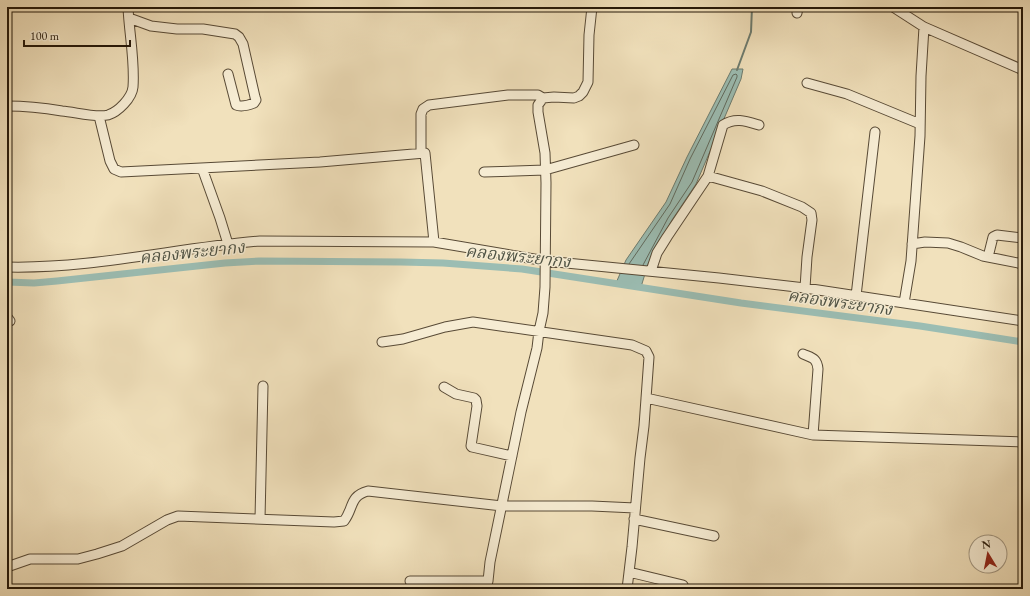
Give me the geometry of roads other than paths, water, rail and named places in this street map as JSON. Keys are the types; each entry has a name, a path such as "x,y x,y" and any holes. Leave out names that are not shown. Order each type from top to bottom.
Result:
{"street":[{"path":"7,106 60,110 99,116 109,115 119,109 127,101 133,88 133,62 128,7"},
{"path":"421,154 421,114 423,109 429,106 508,95 538,95 543,98 574,98 580,96 588,82 589,35 592,7"},
{"path":"893,7 904,11 924,27 1023,70"},
{"path":"129,18 151,26 177,29 203,29 235,34 239,37 243,44 256,100 254,103 250,105 236,105 228,74"},
{"path":"904,303 911,261 920,124 924,27"},
{"path":"807,83 852,96 920,124"},
{"path":"410,581 488,585 490,562 521,412 537,348 543,313 546,263 546,183 545,153 538,105 543,98"},
{"path":"99,116 110,161 114,169 121,172 320,162 425,153 434,242"},
{"path":"651,271 657,254 667,237 708,176 723,125 736,120 759,125"},
{"path":"856,296 875,132"},
{"path":"484,172 545,170 634,145"},
{"path":"202,168 228,244"},
{"path":"708,176 762,191 811,212 812,220 805,288"},
{"path":"988,257 993,237 995,235 1023,238"},
{"path":"7,267 70,265 260,241 434,242 546,263 621,268 805,288 1023,321"},
{"path":"912,244 925,242 948,243 979,255 1023,264"},
{"path":"382,342 403,339 445,327 473,322 632,345 646,351 649,357 646,398 627,589"},
{"path":"803,354 814,359 818,363 813,435"},
{"path":"260,519 263,386"},
{"path":"444,387 456,394 474,398 476,400 477,406 472,448 512,456"},
{"path":"646,398 813,435 1023,442"},
{"path":"7,567 30,559 78,559 97,554 122,546 167,520 178,516 334,522 344,521 354,499 360,493 368,491 502,506 592,506 635,508"},
{"path":"634,519 714,536"},
{"path":"629,572 684,584"}],"water":[{"path":"732,69 743,69 741,79 696,184 672,220 648,264 641,287 616,283 626,260 666,202"}],"waterway":[{"path":"737,70 751,32 752,7"},
{"name":"คลองพระยากง","path":"7,282 34,283 225,263 260,261 443,263 522,269 741,303 920,326 1023,342"}]}
